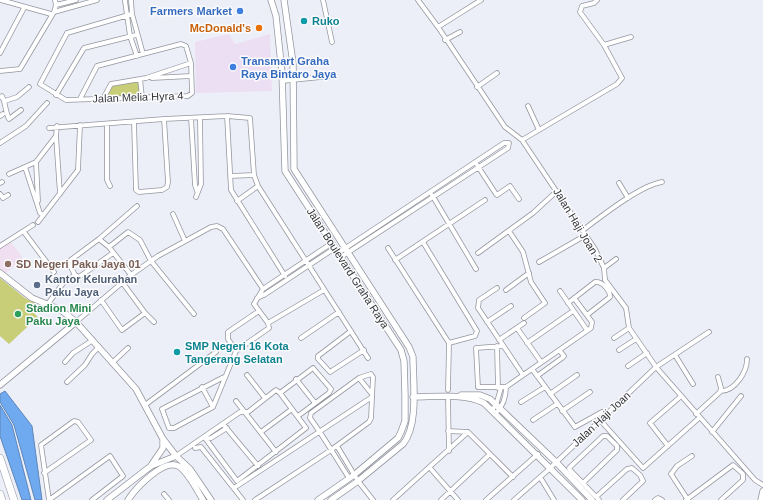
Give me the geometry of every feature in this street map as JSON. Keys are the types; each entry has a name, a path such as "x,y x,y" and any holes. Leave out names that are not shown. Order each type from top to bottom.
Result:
{"highway":[{"path":"0,458 14,500"},
{"path":"0,494 2,500"}],"main road":[{"name":"Jalan Boulevard Graha Raya","path":"271,0 278,30 282,81 285,171 401,350 404,361 405,415 402,432 398,438 351,476 318,500"},
{"name":"Jalan Boulevard Graha Raya","path":"284,0 293,63 294,169 409,347 413,357 412,426 407,440 358,481 331,500"},
{"path":"0,273 26,294 47,305 61,310 76,322 93,340 136,389 163,439 176,456 190,469 211,500"},
{"path":"0,385 76,322"},
{"path":"413,397 454,397 480,395 490,399 496,409 538,454 549,470 582,500"},
{"path":"496,409 596,499"},
{"path":"151,466 163,448 163,439"},
{"path":"107,500 151,466 176,456"},
{"path":"128,500 140,484 164,467 177,465 182,469 203,500"},
{"path":"115,500 122,488"},
{"path":"761,500 763,491"},
{"path":"124,500 132,494"}],"street":[{"path":"0,71 20,69 52,13 55,2 76,0"},
{"path":"1,1 24,8 52,13 97,0"},
{"path":"80,100 97,66 137,56 143,54 136,35 131,0 123,1 126,7 126,16 130,36 137,56"},
{"path":"323,0 332,42"},
{"name":"Jalan Haji Joan 2","path":"418,0 438,27 505,127 522,140 586,235 600,258 604,268 606,280 626,308 629,328 656,368 680,397 755,480 763,485"},
{"path":"438,27 481,0"},
{"path":"522,140 617,84 622,78 604,45 580,12 582,6 594,3 597,0"},
{"path":"0,53 24,8"},
{"path":"132,14 67,33 40,82 42,87 56,95 84,48 136,35"},
{"path":"446,40 460,32"},
{"path":"604,45 632,37"},
{"name":"Jalan Melia Hyra 4","path":"56,95 66,100 80,100 188,96 192,93 191,63 184,44 143,54"},
{"path":"146,78 191,63"},
{"path":"477,86 498,73"},
{"path":"104,99 111,84 146,78 192,76"},
{"path":"282,81 331,76"},
{"path":"140,79 142,97"},
{"path":"5,101 17,97 29,87"},
{"path":"0,97 2,96 5,101 6,113 9,119 21,110"},
{"path":"0,143 26,126 47,103"},
{"path":"528,106 539,130"},
{"path":"227,116 231,190 285,276"},
{"path":"49,128 57,126 107,124 164,119 227,116 250,118 254,175 258,186 368,358"},
{"path":"191,118 195,185 197,191"},
{"path":"196,197 197,191 201,184 200,118"},
{"path":"134,122 136,190 139,192 162,190 167,187 168,182 164,119"},
{"path":"107,124 107,180 110,186"},
{"path":"38,222 78,170 80,125"},
{"path":"57,126 56,136 60,194"},
{"path":"9,174 36,162 56,136"},
{"path":"224,377 202,387 162,409 170,428 174,428 213,407 236,350 269,328 268,323 254,304 263,289 308,263 336,250 346,250 433,197 508,148 509,143 505,142 429,192 346,250"},
{"path":"36,162 38,205"},
{"path":"475,162 496,194 498,195 510,186 519,199"},
{"path":"26,167 40,213 43,215"},
{"path":"230,176 254,175"},
{"path":"582,230 648,186 662,182"},
{"path":"619,183 628,198"},
{"path":"238,201 258,186"},
{"path":"478,252 509,231 557,191"},
{"path":"429,192 476,269"},
{"path":"0,194 3,198 8,195"},
{"path":"395,260 450,225 485,200"},
{"path":"75,275 68,262 100,239 137,206"},
{"path":"173,214 185,241"},
{"path":"0,246 33,225"},
{"path":"76,322 131,275 151,261 211,227 217,226 223,229 263,289"},
{"path":"509,231 523,252 531,282 545,303 524,318"},
{"path":"24,232 54,272"},
{"path":"109,247 128,232 140,240 151,261 194,314"},
{"path":"539,262 586,235"},
{"path":"100,239 109,247 131,275"},
{"path":"423,242 477,331 475,336 449,343"},
{"path":"388,248 449,343 448,390"},
{"path":"47,305 64,282 75,275 79,277 114,253"},
{"path":"604,268 616,259"},
{"path":"257,298 264,295 308,263"},
{"path":"506,290 529,273"},
{"path":"568,303 597,281 606,288 610,294 609,298 587,315"},
{"path":"122,282 145,313 154,322"},
{"path":"497,288 479,300 477,304 478,308 523,375"},
{"path":"268,323 324,290"},
{"path":"560,291 587,330"},
{"path":"503,346 478,347 476,350 477,385 499,388 506,387 593,325 574,298"},
{"path":"101,300 122,330 145,313"},
{"path":"487,322 511,306"},
{"path":"236,350 228,339 228,332 259,311"},
{"path":"528,343 573,311"},
{"path":"301,338 339,312"},
{"path":"499,340 524,323"},
{"path":"517,328 541,362"},
{"path":"614,338 629,328"},
{"path":"351,331 318,356 318,359 330,372 364,350"},
{"name":"Jalan Haji Joan","path":"514,500 549,470 656,368 710,332"},
{"path":"620,350 636,338"},
{"path":"65,362 73,353 93,340"},
{"path":"496,409 499,388 497,346"},
{"path":"67,382 85,365 92,354 99,348"},
{"path":"112,363 128,348"},
{"path":"537,376 564,356 559,350"},
{"path":"145,405 216,352"},
{"path":"628,366 647,353"},
{"path":"675,355 693,384"},
{"path":"600,420 642,468 645,468 721,391 730,388 738,382 746,368 747,359"},
{"path":"280,393 296,379 313,368 327,384 330,391 298,416"},
{"path":"532,369 575,427 602,412"},
{"path":"255,500 332,450 369,422 372,395 372,374 359,378 311,413 310,418 332,450 351,476 358,481 373,500"},
{"path":"247,375 265,398"},
{"path":"550,394 577,375"},
{"path":"359,378 372,395"},
{"path":"718,378 721,391"},
{"path":"296,379 315,403"},
{"path":"202,387 213,407"},
{"path":"496,409 506,394 506,387"},
{"path":"521,402 545,387"},
{"path":"176,456 205,438 213,430 244,411 248,412 276,390 280,393 306,428 237,481 205,438"},
{"path":"562,411 590,392"},
{"path":"234,488 320,432 372,395"},
{"path":"712,432 741,396"},
{"path":"448,397 449,451"},
{"path":"668,446 650,423 680,397"},
{"path":"236,401 276,452"},
{"path":"533,420 557,404"},
{"path":"261,432 292,409"},
{"path":"44,473 91,440 78,422 74,421 41,445 44,473 49,500 110,456 123,476 92,500"},
{"path":"223,424 258,466"},
{"path":"205,438 217,434 227,428"},
{"path":"213,430 217,434"},
{"path":"448,431 468,432 513,477"},
{"path":"393,500 449,451 468,432"},
{"path":"582,483 617,450 617,446 606,435 569,467 582,483 596,499 627,469 632,468 637,470 643,480 640,486 623,500"},
{"path":"195,448 198,446 201,447 243,500"},
{"path":"337,446 351,476"},
{"path":"441,500 490,454"},
{"path":"486,500 538,454"},
{"path":"692,456 670,474 688,500 733,465 743,474 743,478 732,492 728,500"},
{"path":"430,468 458,500"},
{"path":"540,477 554,500"},
{"path":"721,500 732,492"},
{"path":"164,494 169,500"}],"shaded area":[{"name":"Transmart Graha Raya Bintaro Jaya","path":"229,34 235,44 270,34 272,91 196,93 195,42"},
{"name":"SD Negeri Paku Jaya 01","path":"10,241 23,258 4,275 0,271 0,248"}],"green space":[{"path":"139,80 141,96 107,96 113,86"},
{"name":"Stadion Mini Paku Jaya","path":"0,278 25,298 37,304 32,311 38,317 9,344 0,336"}],"water":[{"path":"5,391 32,426 42,500 35,500 14,425 0,402 0,394"},
{"path":"0,405 12,425 31,500 22,500 0,436"}],"place":[{"name":"Farmers Market","path":"240,11"},
{"name":"Ruko","path":"304,21"},
{"name":"McDonald's","path":"259,28"},
{"name":"Transmart Graha Raya Bintaro Jaya","path":"233,67"},
{"name":"SD Negeri Paku Jaya 01","path":"8,264"},
{"name":"Kantor Kelurahan Paku Jaya","path":"37,285"},
{"name":"Stadion Mini Paku Jaya","path":"18,314"},
{"name":"SMP Negeri 16 Kota Tangerang Selatan","path":"177,352"}]}
